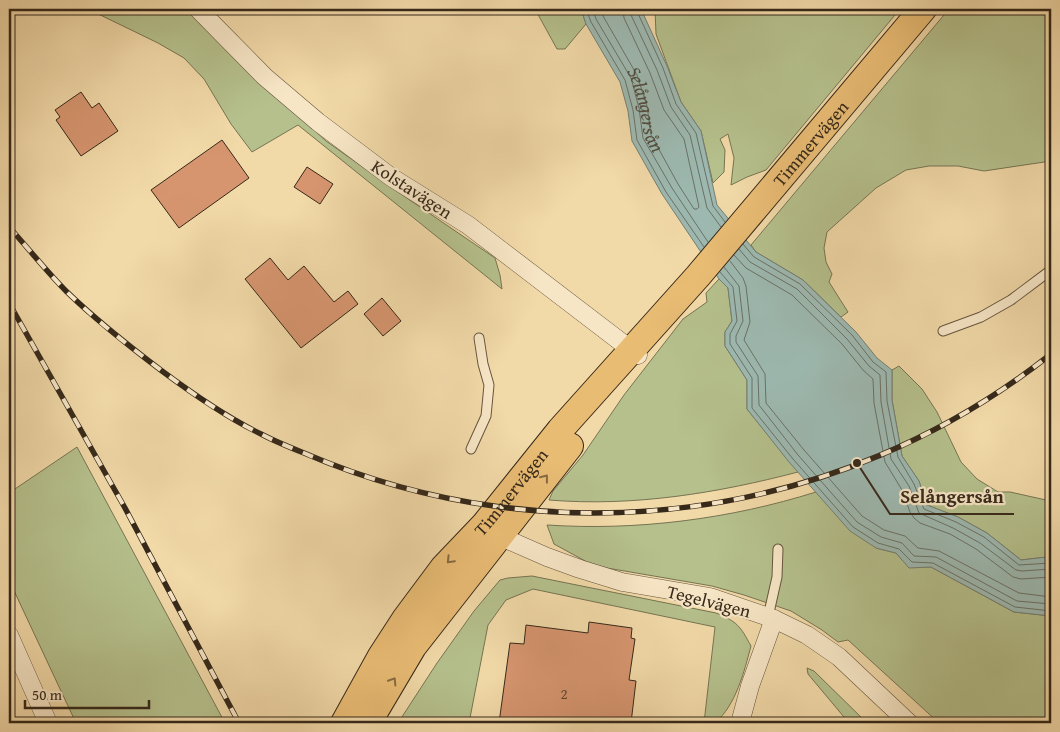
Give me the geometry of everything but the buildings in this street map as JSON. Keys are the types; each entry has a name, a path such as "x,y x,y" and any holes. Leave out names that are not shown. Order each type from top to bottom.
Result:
{"main road":[{"name":"Timmervägen","path":"368,723 413,647 464,584 491,531 560,430 635,353 923,9"},
{"name":"Timmervägen","path":"344,723 381,656 405,619 443,568 491,531"}],"street":[{"name":"Kolstavägen","path":"198,9 265,77 318,122 392,177 468,225 635,353"},
{"name":"Tegelvägen","path":"491,531 547,557 613,580 710,597 771,618 807,635 839,657 909,723"},
{"path":"740,723 771,618"},
{"path":"9,635 48,723"}],"lane":[{"path":"943,331 980,318 1011,300 1051,270"},
{"path":"471,449 486,416 490,385 483,364 479,338"},
{"path":"771,618 777,577 778,549"}],"green space":[{"path":"88,9 186,9 238,61 326,141 495,258 502,289 298,125 252,152 231,124 204,79 184,58 158,43"},
{"path":"535,9 581,9 586,24 565,49 557,49"},
{"path":"655,9 900,9 766,170 731,185 734,158 728,134 720,139 725,150 724,172 713,183 701,131 681,102 656,34"},
{"path":"949,9 1051,9 1051,161 984,171 958,166 929,166 906,170 876,188 827,232 824,248 826,262 832,274 829,282 848,312 841,317 803,280 756,252 751,245"},
{"path":"719,279 728,288 732,321 725,332 725,346 747,380 747,409 798,472 706,492 644,500 581,502 549,500 553,491 583,455 624,395 683,319 707,302 706,293"},
{"path":"899,366 922,389 937,412 961,462 977,479 998,492 1010,492 1046,500 1051,498 1051,559 1047,557 1021,560 987,533 958,517 927,505 919,481 902,456 892,400 892,370"},
{"path":"77,447 225,723 76,723 9,580 9,493"},
{"path":"816,492 876,548 896,553 909,567 931,567 1014,612 1051,616 1051,723 939,723 848,640 838,642 791,611 712,586 607,568 587,562 554,544 547,525 615,526 683,521 750,509"},
{"path":"532,576 716,613 734,622 741,629 751,646 734,698 722,716 715,723 704,723 715,627 533,589 506,600 488,625 469,723 398,723 474,611 500,580"},
{"path":"807,668 814,671 867,723 849,723 808,674"}],"water":[{"path":"581,9 641,9 681,102 701,131 717,205 756,252 803,280 856,332 877,358 892,370 892,400 902,456 919,481 927,505 958,517 987,533 1021,560 1047,557 1051,559 1051,616 1014,612 931,567 909,568 896,553 876,548 850,531 789,462 747,409 747,380 725,346 725,332 732,321 728,288 719,279 662,194 632,141 628,111 620,82 586,24"}],"railway":[{"path":"9,227 78,303 174,380 235,420 266,437 304,453 399,486 496,506 593,513 691,507 787,487 880,455 968,411 1051,354"},
{"path":"9,303 125,508 239,723"}],"place":[{"name":"Selångersån","path":"857,463"}]}
